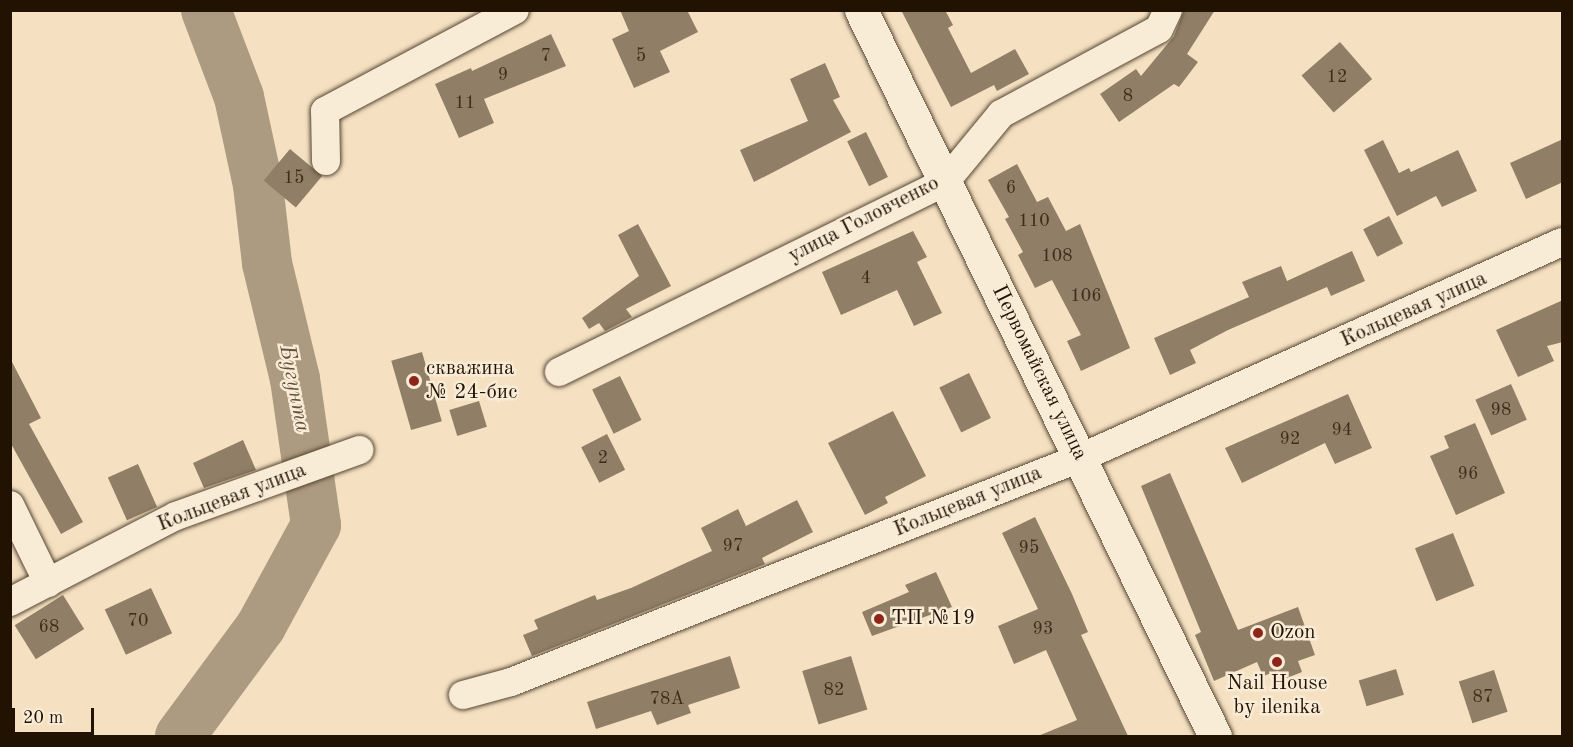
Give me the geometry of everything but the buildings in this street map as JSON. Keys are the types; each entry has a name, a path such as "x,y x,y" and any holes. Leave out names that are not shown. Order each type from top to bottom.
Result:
{"main road":[{"name":"Первомайская улица","path":"861,10 1215,736"}],"street":[{"path":"327,161 325,111 515,10"},
{"name":"улица Головченко","path":"559,372 945,182 1001,114 1159,29 1168,10"},
{"name":"Кольцевая улица","path":"463,695 511,682 1080,458 1563,242"},
{"name":"Кольцевая улица","path":"10,602 176,516 359,450"},
{"path":"10,505 48,583"}],"waterway":[{"name":"Бугунта","path":"180,736 261,626 316,525 295,379 267,263 258,185 239,97 206,10"}],"place":[{"name":"скважина № 24-бис","path":"414,381"},
{"name":"ТП №19","path":"879,619"},
{"name":"Ozon","path":"1258,633"},
{"name":"Nail House by ilenika","path":"1277,662"}]}
